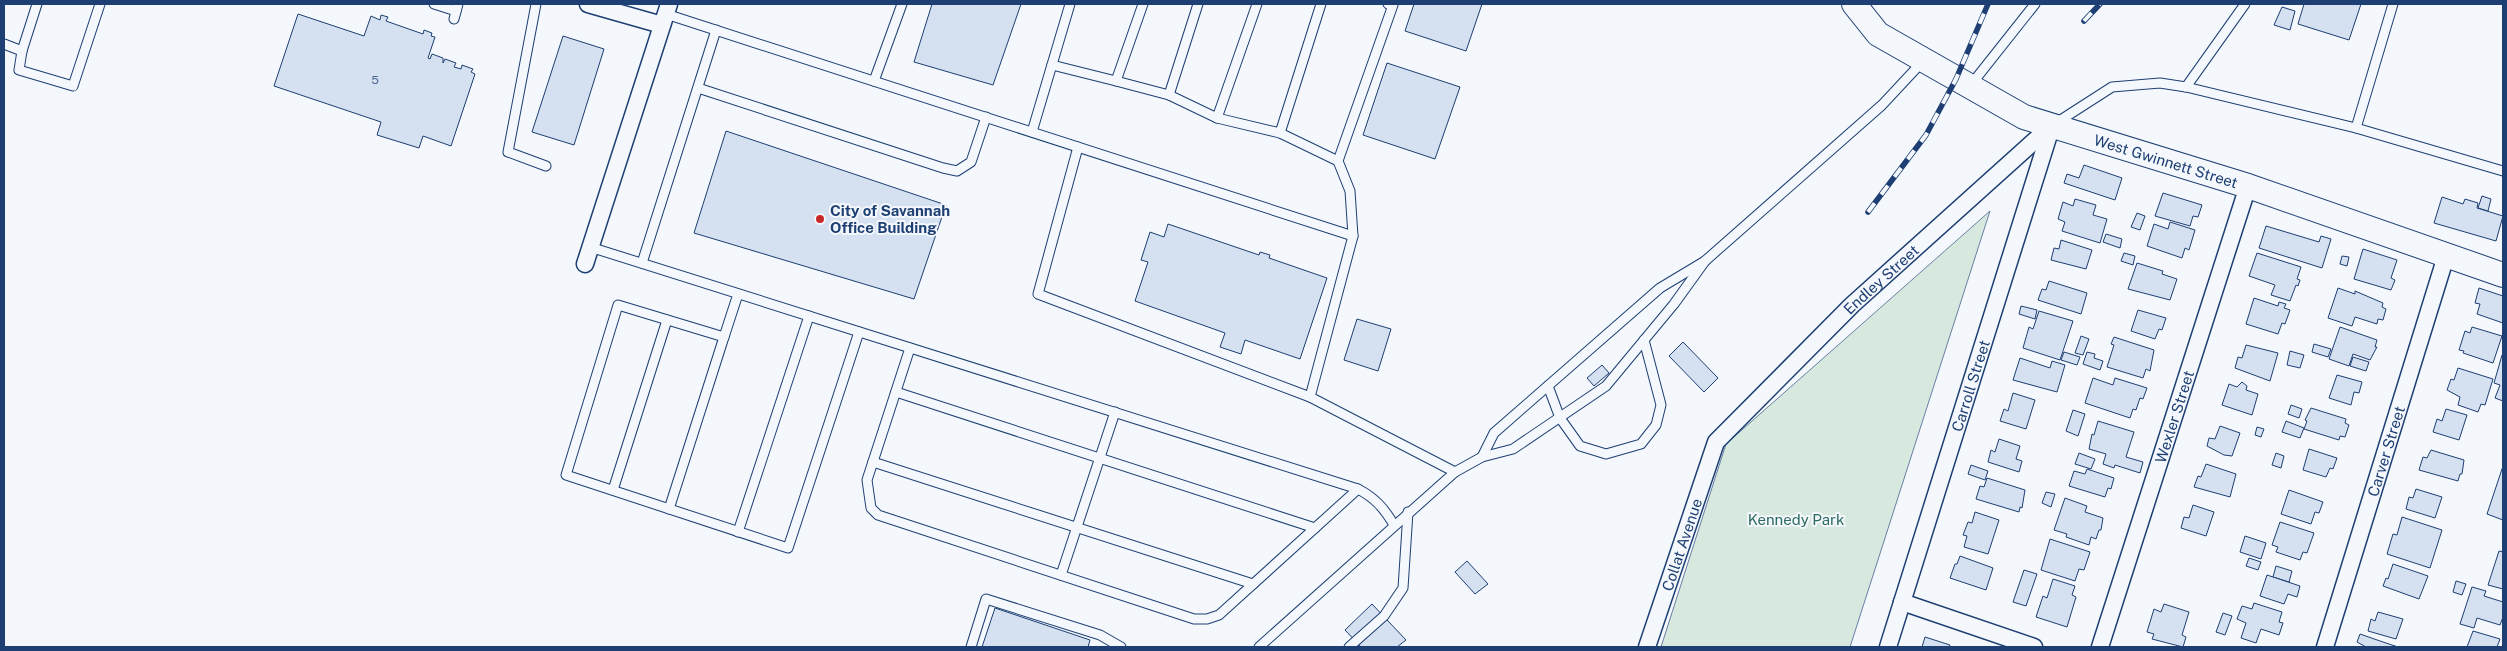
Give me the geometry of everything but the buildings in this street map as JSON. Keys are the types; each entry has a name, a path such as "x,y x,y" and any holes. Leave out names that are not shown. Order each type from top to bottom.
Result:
{"main road":[{"name":"West Gwinnett Street","path":"1854,4 1878,34 2024,117 2248,186 2503,275"}],"street":[{"path":"585,264 665,14 588,4"},
{"name":"Endley Street","path":"1716,442 1852,305 2052,125"},
{"name":"Carroll Street","path":"1888,647 2052,125"},
{"name":"Wexler Street","path":"2100,647 2248,186"},
{"name":"Carver Street","path":"2325,647 2446,256"},
{"name":"Collat Avenue","path":"1646,647 1716,442"},
{"path":"1902,602 2034,647"}],"lane":[{"path":"36,4 22,51 19,70 73,86 100,4"},
{"path":"434,4 456,11"},
{"path":"536,4 508,152 546,166"},
{"path":"874,81 902,4"},
{"path":"1032,132 1070,4"},
{"path":"1116,81 1143,4"},
{"path":"1169,95 1198,4"},
{"path":"1217,118 1257,4"},
{"path":"1280,133 1321,4"},
{"path":"1310,397 1353,236 1350,191 1338,161 1393,5 1388,4"},
{"path":"1970,87 2035,4"},
{"path":"2186,87 2244,4"},
{"path":"2356,128 2393,4"},
{"path":"665,14 1353,236"},
{"path":"642,263 716,30"},
{"path":"4,44 22,51"},
{"path":"1482,457 1494,433 1660,288 1705,261 1882,105 1924,60"},
{"path":"1052,65 1169,95 1217,118 1280,133 1338,161"},
{"path":"2052,125 2112,87 2160,83 2186,87 2356,128 2503,171"},
{"path":"698,88 943,168 958,171 971,162 986,117"},
{"path":"1078,147 1038,294 1310,397 1455,472"},
{"path":"590,247 1358,489 1370,495 1383,506 1394,525"},
{"path":"1259,647 1455,472 1482,457 1514,450 1606,386 1674,304 1705,261"},
{"path":"669,509 738,294"},
{"path":"724,337 618,305 566,475 788,548 859,332"},
{"path":"738,532 809,316"},
{"path":"612,490 667,320"},
{"path":"1548,386 1560,418 1580,446 1606,454 1641,444 1656,425 1661,405 1644,340"},
{"path":"910,348 867,480 871,508 878,515 1194,619 1219,616 1358,489"},
{"path":"896,392 1315,528"},
{"path":"1061,575 1115,412"},
{"path":"873,462 1253,584"},
{"path":"1349,647 1384,616 1403,588 1408,512"},
{"path":"971,647 986,599 1100,635 1121,647"}],"green space":[{"name":"Kennedy Park","path":"1990,211 1850,647 1661,647 1726,444"}],"railway":[{"path":"1868,212 1926,135 1956,79 1988,4"},
{"path":"2084,21 2100,4"}],"place":[{"name":"City of Savannah Office Building","path":"820,219"}]}
